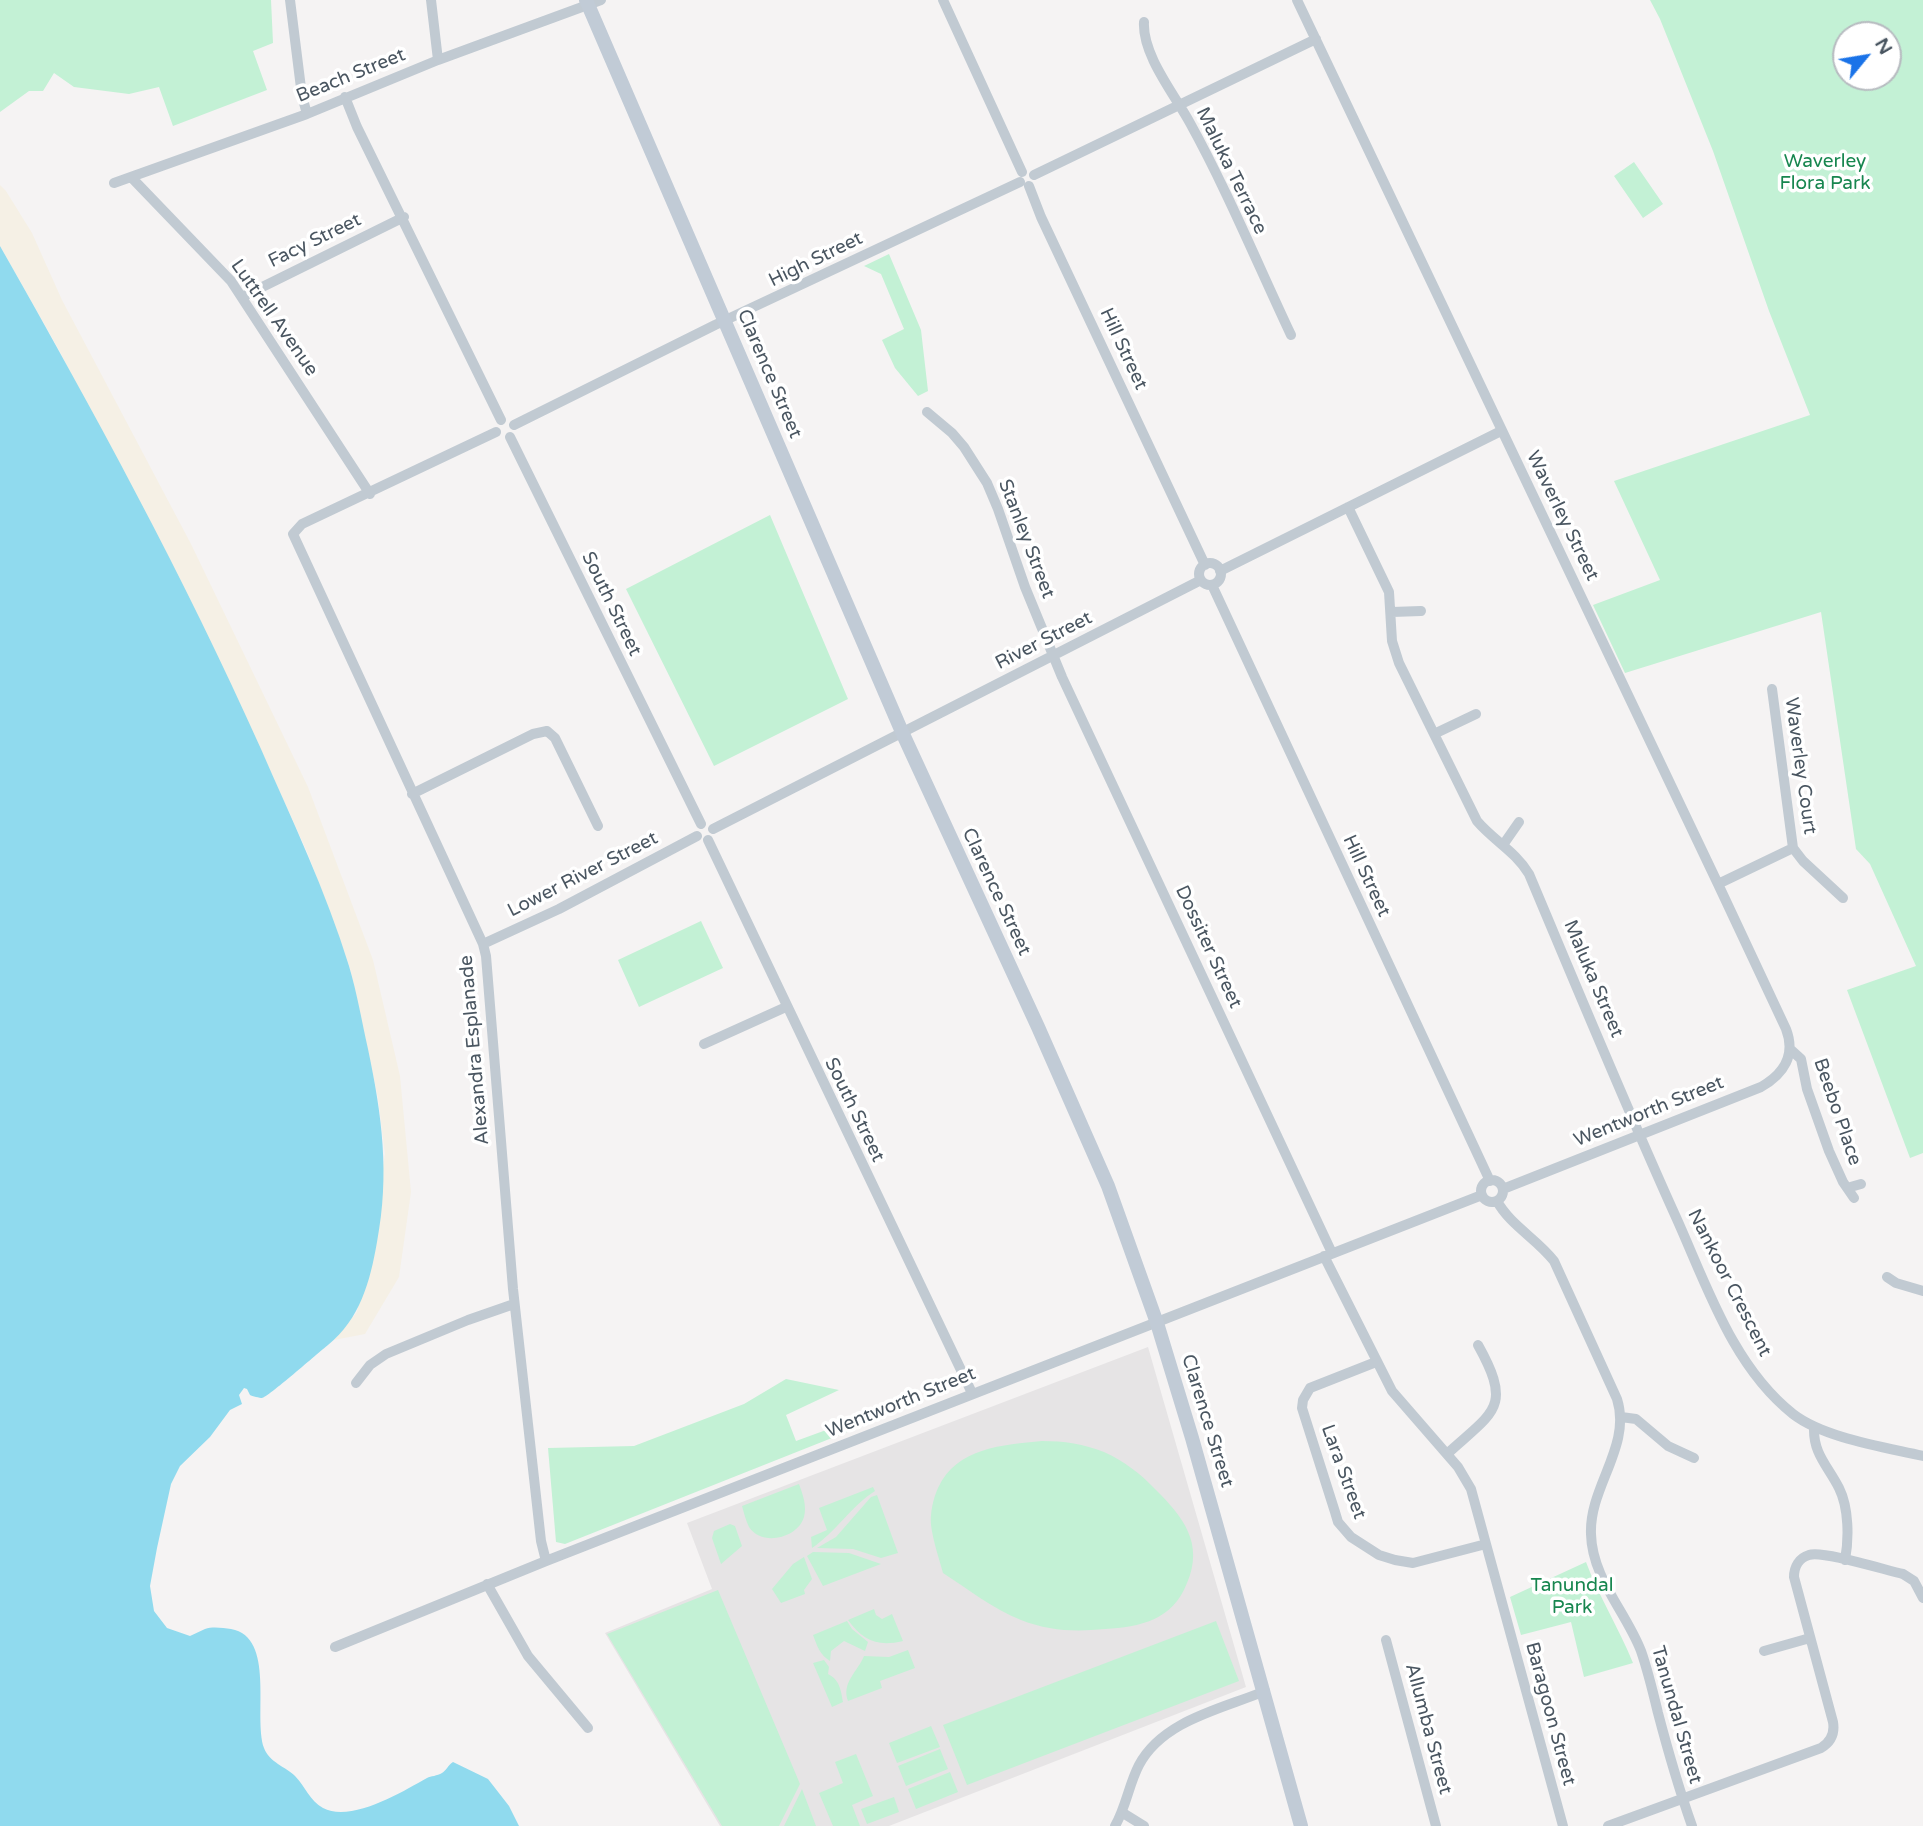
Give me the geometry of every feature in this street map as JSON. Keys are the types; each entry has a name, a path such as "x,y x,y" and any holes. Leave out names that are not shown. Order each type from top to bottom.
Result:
{"main road":[{"name":"Clarence Street","path":"592,2 725,321 902,732 1092,1148 1123,1225 1157,1323 1265,1691 1301,1826"}],"street":[{"path":"290,0 302,96 307,114"},
{"path":"431,0 438,60"},
{"name":"Hill Street","path":"943,0 1041,218 1205,565"},
{"name":"Waverley Street","path":"1297,0 1718,884 1786,1029 1790,1049"},
{"name":"Beach Street","path":"114,183 307,114 438,60 592,2"},
{"name":"Maluka Terrace","path":"1144,22 1148,46 1190,123 1291,335"},
{"path":"1024,180 1027,171 1034,175 1316,40"},
{"path":"345,97 357,127 404,217 501,420"},
{"name":"Luttrell Avenue","path":"131,177 231,281 370,494"},
{"name":"High Street","path":"514,425 725,321 1024,180"},
{"name":"Facy Street","path":"243,297 404,217"},
{"name":"Stanley Street","path":"927,412 964,447 987,483 1053,656"},
{"path":"501,420 509,420 514,425 510,437 501,437 496,432 497,424 501,420"},
{"path":"1220,571 1501,430"},
{"path":"370,494 496,432"},
{"name":"South Street","path":"510,437 701,824"},
{"name":"Alexandra Esplanade","path":"370,494 302,524 293,534 483,944 486,956 514,1304 541,1541 546,1561"},
{"name":"Maluka Street","path":"1348,507 1387,585 1395,651 1477,821 1520,861 1529,874 1639,1135"},
{"path":"1205,565 1216,565 1220,571 1220,580 1212,585 1201,580 1200,570 1205,565"},
{"name":"River Street","path":"902,732 1201,580"},
{"name":"Hill Street","path":"1212,585 1490,1181"},
{"path":"1392,612 1422,611"},
{"name":"Dossiter Street","path":"1053,656 1328,1255"},
{"name":"Waverley Court","path":"1772,689 1793,848 1803,861 1843,898"},
{"path":"1434,734 1476,713"},
{"path":"412,794 533,734 547,731 555,738 598,826"},
{"path":"713,829 902,732"},
{"path":"1503,845 1518,822"},
{"path":"701,824 708,824 713,829 713,836 703,838 696,831 701,824"},
{"name":"South Street","path":"703,838 972,1393"},
{"name":"Lower River Street","path":"483,944 703,838"},
{"name":"Waverley Court","path":"1718,884 1793,848"},
{"path":"704,1044 786,1007"},
{"name":"Wentworth Street","path":"1503,1189 1769,1083 1783,1070 1790,1049"},
{"name":"Beebo Place","path":"1790,1049 1801,1059 1811,1104 1829,1151 1854,1198"},
{"name":"Nankoor Crescent","path":"1639,1135 1714,1302 1742,1356 1777,1400 1814,1427 1923,1456"},
{"path":"1490,1181 1498,1182 1503,1189 1503,1194 1497,1201 1488,1202 1482,1195 1482,1187 1490,1181"},
{"name":"Beebo Place","path":"1847,1188 1861,1184"},
{"name":"Wentworth Street","path":"335,1647 487,1584 1482,1195"},
{"name":"Tanundal Street","path":"1497,1201 1506,1214 1540,1245 1553,1261 1613,1389 1621,1417 1619,1434 1591,1520 1592,1548 1609,1591 1640,1648 1692,1826"},
{"name":"Baragoon Street","path":"1328,1255 1376,1362 1399,1400 1447,1454 1471,1489 1563,1826"},
{"path":"1887,1277 1896,1283 1923,1291"},
{"path":"356,1383 370,1365 386,1354 514,1304"},
{"path":"1447,1454 1490,1415 1496,1402 1494,1378 1478,1345"},
{"name":"Lara Street","path":"1376,1362 1311,1388 1303,1400 1303,1408 1338,1521 1351,1537 1363,1546 1395,1560 1413,1563 1486,1544"},
{"path":"1621,1417 1636,1419 1668,1446 1694,1458"},
{"path":"1814,1427 1818,1456 1837,1484 1843,1499 1849,1543 1845,1560"},
{"path":"1608,1826 1821,1748 1829,1741 1834,1733 1833,1722 1794,1577 1796,1565 1804,1557 1814,1553 1903,1574 1914,1581 1923,1598"},
{"path":"487,1584 528,1656 588,1728"},
{"path":"1764,1651 1810,1638"},
{"name":"Allumba Street","path":"1386,1640 1436,1826"},
{"path":"1115,1826 1139,1766 1160,1738 1185,1723 1265,1691"},
{"path":"1122,1813 1144,1826"}],"shaded area":[{"path":"1148,1347 1246,1687 889,1826 720,1826 605,1633 712,1589 687,1523"}],"green space":[{"path":"0,0 271,0 273,43 253,51 267,90 173,126 159,87 129,94 74,87 54,73 43,91 29,91 0,112"},
{"name":"Waverley Flora Park","path":"1650,0 1923,0 1923,1153 1910,1158 1847,990 1916,966 1870,864 1856,849 1821,612 1625,673 1593,605 1660,580 1614,481 1810,415 1769,311 1713,151"},
{"path":"1634,162 1663,204 1643,218 1614,176"},
{"path":"889,254 921,330 928,391 918,396 895,368 882,340 904,329 881,274 864,266"},
{"path":"770,515 848,699 714,766 626,589"},
{"path":"701,921 723,968 639,1007 618,960"},
{"path":"786,1379 839,1390 786,1415 796,1441 848,1422 852,1430 565,1544 556,1542 548,1448 634,1446 744,1404"},
{"path":"1042,1441 1081,1445 1118,1459 1150,1484 1175,1510 1192,1543 1192,1569 1181,1596 1164,1613 1131,1626 1062,1630 1031,1624 1011,1615 943,1573 933,1537 931,1511 938,1488 946,1474 969,1456 982,1451"},
{"path":"799,1484 805,1509 804,1517 795,1530 787,1535 771,1538 762,1537 749,1527 742,1506"},
{"path":"873,1487 875,1491 812,1548 811,1537 827,1530 819,1508"},
{"path":"877,1495 898,1553 881,1558 853,1549 817,1548 836,1537 871,1497"},
{"path":"730,1524 735,1526 742,1546 721,1564 712,1538 714,1531"},
{"path":"813,1552 849,1553 881,1564 823,1586 807,1556"},
{"path":"804,1557 812,1579 804,1590 805,1594 781,1603 772,1589 793,1564"},
{"name":"Tanundal Park","path":"1586,1562 1633,1663 1584,1677 1571,1622 1521,1635 1510,1597"},
{"path":"718,1590 800,1784 779,1826 722,1826 607,1634"},
{"path":"874,1609 876,1615 882,1619 892,1614 903,1641 872,1641 859,1633 848,1620"},
{"path":"847,1621 852,1629 868,1642 865,1651 844,1641 831,1651 830,1661 821,1653 813,1635"},
{"path":"1216,1621 1239,1681 967,1785 943,1725"},
{"path":"908,1650 915,1668 880,1681 882,1688 848,1701 848,1683 864,1656 889,1657"},
{"path":"824,1660 829,1667 828,1674 839,1686 843,1702 832,1707 813,1663"},
{"path":"931,1726 940,1747 897,1763 889,1743"},
{"path":"940,1749 948,1769 906,1786 898,1766"},
{"path":"856,1754 873,1796 852,1805 860,1826 833,1826 819,1793 843,1783 835,1762"},
{"path":"950,1772 958,1792 916,1809 908,1789"},
{"path":"802,1789 816,1826 784,1826"},
{"path":"894,1797 899,1812 867,1824 861,1809"}],"sand":[{"path":"0,185 32,233 62,300 191,544 308,787 373,960 400,1076 411,1192 399,1277 365,1334 334,1340 357,1312 385,1154 378,1098 350,968 308,854 265,759 59,350 0,246"}],"water":[{"path":"0,246 103,432 201,620 296,829 330,910 349,966 368,1049 383,1145 383,1193 377,1242 367,1285 356,1312 339,1335 266,1396 261,1398 250,1395 244,1388 239,1395 242,1404 230,1410 210,1437 180,1466 171,1484 150,1586 154,1611 167,1628 190,1636 215,1627 231,1629 245,1635 254,1646 258,1662 261,1734 266,1753 295,1776 323,1808 334,1812 362,1809 442,1773 453,1762 488,1779 509,1806 519,1826 0,1826"}]}
